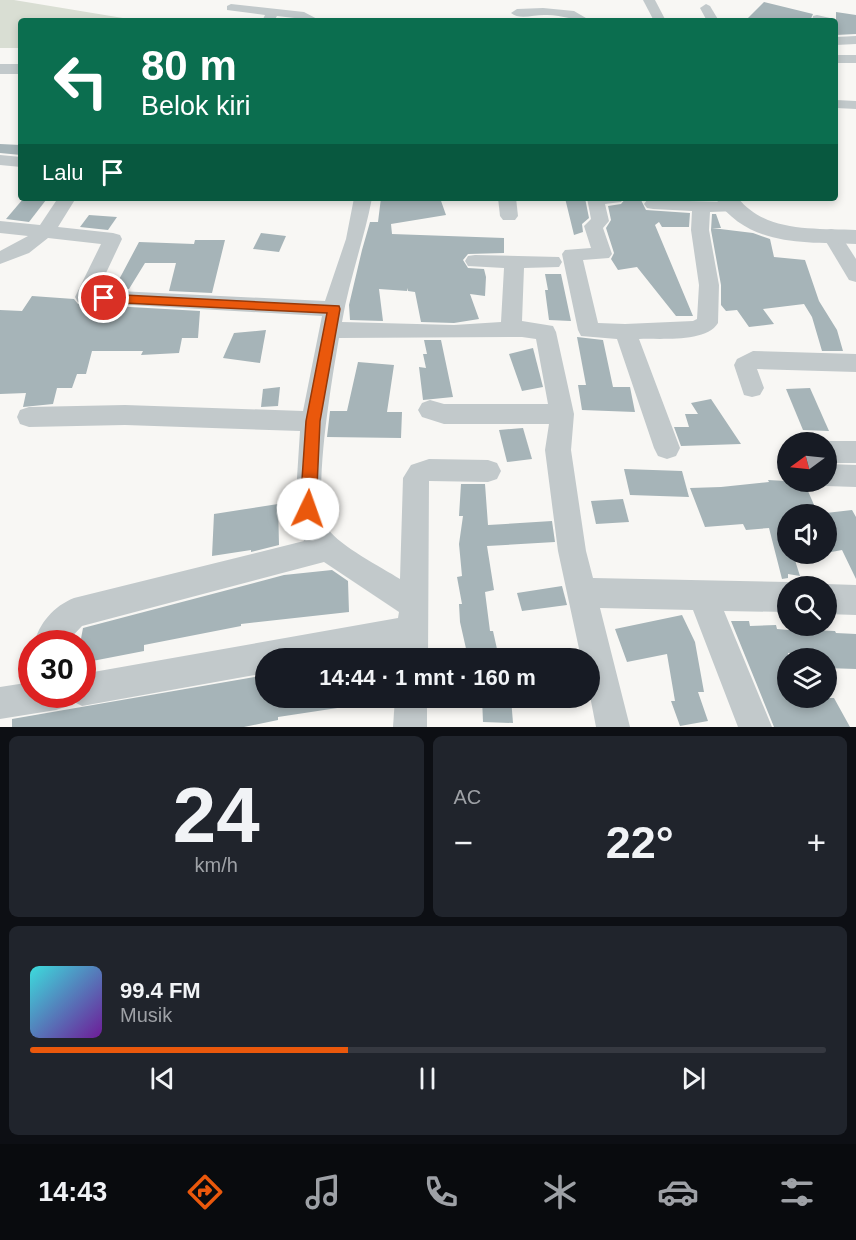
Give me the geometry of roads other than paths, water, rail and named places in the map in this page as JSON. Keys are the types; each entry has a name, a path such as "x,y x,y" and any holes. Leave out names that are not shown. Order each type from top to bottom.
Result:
{"street":[{"path":"649,0 658,18"},
{"path":"231,8 270,16 308,18"},
{"path":"706,8 711,18"},
{"path":"517,14 560,12 581,18"},
{"path":"838,41 856,40"},
{"path":"838,59 856,59"},
{"path":"0,69 18,69"},
{"path":"838,104 856,105"},
{"path":"0,160 18,162"},
{"path":"0,258 21,251 38,240 65,201"},
{"path":"362,201 355,239 341,276 313,421 308,509 315,535 413,631"},
{"path":"507,201 509,216"},
{"path":"595,201 600,221 593,226 602,254 573,254 589,330 625,332 697,328 707,323 710,285 700,230 701,206"},
{"path":"653,204 701,206 729,202 745,219 775,231 856,237"},
{"path":"0,227 45,230 113,240 85,297 455,331 510,329 545,332 562,414 558,450 560,472 580,593 613,727"},
{"path":"831,235 856,275"},
{"path":"475,261 552,262"},
{"path":"510,329 514,262"},
{"path":"625,332 667,448"},
{"path":"752,388 745,365 753,360 856,363"},
{"path":"430,411 444,414 562,414"},
{"path":"29,417 125,415 313,421"},
{"path":"837,452 856,452"},
{"path":"413,631 416,478 420,473 429,470 488,471"},
{"path":"837,475 856,476"},
{"path":"56,630 74,613 327,548"},
{"path":"580,593 777,597"},
{"path":"702,594 755,727"},
{"path":"837,599 856,600"},
{"path":"96,688 413,631"},
{"path":"0,703 18,700"},
{"path":"410,727 411,708"}]}
